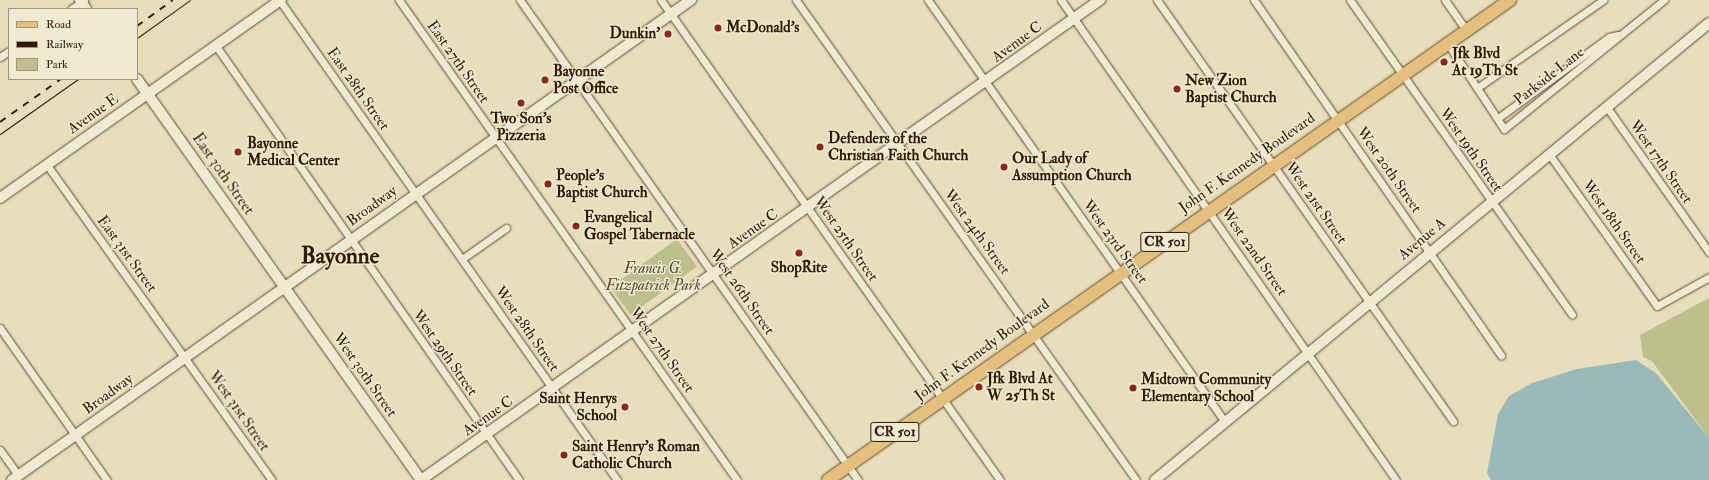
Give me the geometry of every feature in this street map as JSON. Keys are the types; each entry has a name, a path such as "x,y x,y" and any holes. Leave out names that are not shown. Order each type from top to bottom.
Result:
{"main road":[{"name":"John F. Kennedy Boulevard","path":"828,480 1033,332 1209,211 1338,118 1404,76 1510,0"}],"street":[{"name":"Avenue E","path":"0,198 281,0"},
{"name":"East 28th Street","path":"281,0 415,193"},
{"name":"East 27th Street","path":"399,0 496,138"},
{"name":"West 26th Street","path":"520,0 858,480"},
{"name":"West 25th Street","path":"661,0 1000,480"},
{"name":"Broadway","path":"15,478 415,193 496,138 691,0"},
{"name":"West 24th Street","path":"796,0 898,145 1033,332 1136,480"},
{"name":"West 23rd Street","path":"928,0 1225,422"},
{"name":"West 22nd Street","path":"1062,0 1308,351 1396,480"},
{"name":"Avenue C","path":"421,480 488,435 632,331 808,209 1100,0"},
{"name":"West 21st Street","path":"1156,0 1453,420"},
{"name":"West 20th Street","path":"1254,0 1338,118 1501,356"},
{"name":"West 19th Street","path":"1350,0 1572,315"},
{"path":"1445,0 1467,31"},
{"path":"1477,88 1603,0"},
{"name":"Parkside Lane","path":"1448,44 1504,128 1614,42 1618,35 1664,0"},
{"path":"73,8 83,3"},
{"name":"Avenue A","path":"1155,480 1308,351 1370,303 1430,251 1709,23"},
{"name":"Parkside Lane","path":"1498,118 1609,37 1618,35"},
{"name":"West 29th Street","path":"216,46 519,480"},
{"name":"East 30th Street","path":"138,80 285,287"},
{"name":"West 17th Street","path":"1606,106 1709,252"},
{"name":"West 27th Street","path":"496,138 737,480"},
{"name":"West 18th Street","path":"1549,154 1657,306 1709,277"},
{"name":"East 31st Street","path":"47,165 185,357"},
{"name":"West 28th Street","path":"415,193 617,480"},
{"path":"462,259 506,228"},
{"name":"West 30th Street","path":"285,287 421,480"},
{"path":"0,328 107,480"},
{"name":"West 31st Street","path":"185,357 272,480"},
{"path":"0,450 15,478"}],"green space":[{"name":"Francis G. Fitzpatrick Park","path":"677,239 697,267 631,315 611,287"},
{"path":"1709,298 1709,438 1652,361 1643,357 1640,335"}],"water":[{"path":"1636,360 1656,373 1709,438 1709,480 1491,480 1487,473 1498,414 1509,396 1532,383 1577,369"}],"tram line":[{"path":"138,37 190,0"},
{"path":"0,134 77,80"}],"railway":[{"path":"138,25 173,0"},
{"path":"0,122 60,80"}],"place":[{"name":"McDonald's","path":"718,28"},
{"name":"Dunkin'","path":"668,34"},
{"name":"Jfk Blvd At 19Th St","path":"1444,62"},
{"name":"Bayonne Post Office","path":"545,80"},
{"name":"New Zion Baptist Church","path":"1177,89"},
{"name":"Two Son's Pizzeria","path":"521,103"},
{"name":"Defenders of the Christian Faith Church","path":"820,147"},
{"name":"Bayonne Medical Center","path":"238,152"},
{"name":"Our Lady of Assumption Church","path":"1004,167"},
{"name":"People's Baptist Church","path":"548,184"},
{"name":"Evangelical Gospel Tabernacle","path":"576,226"},
{"name":"ShopRite","path":"799,253"},
{"name":"Jfk Blvd At W 25Th St","path":"979,387"},
{"name":"Midtown Community Elementary School","path":"1133,388"},
{"name":"Saint Henrys School","path":"625,407"},
{"name":"Saint Henry's Roman Catholic Church","path":"564,455"}],"district":[{"name":"Bayonne","path":"340,256"}]}
